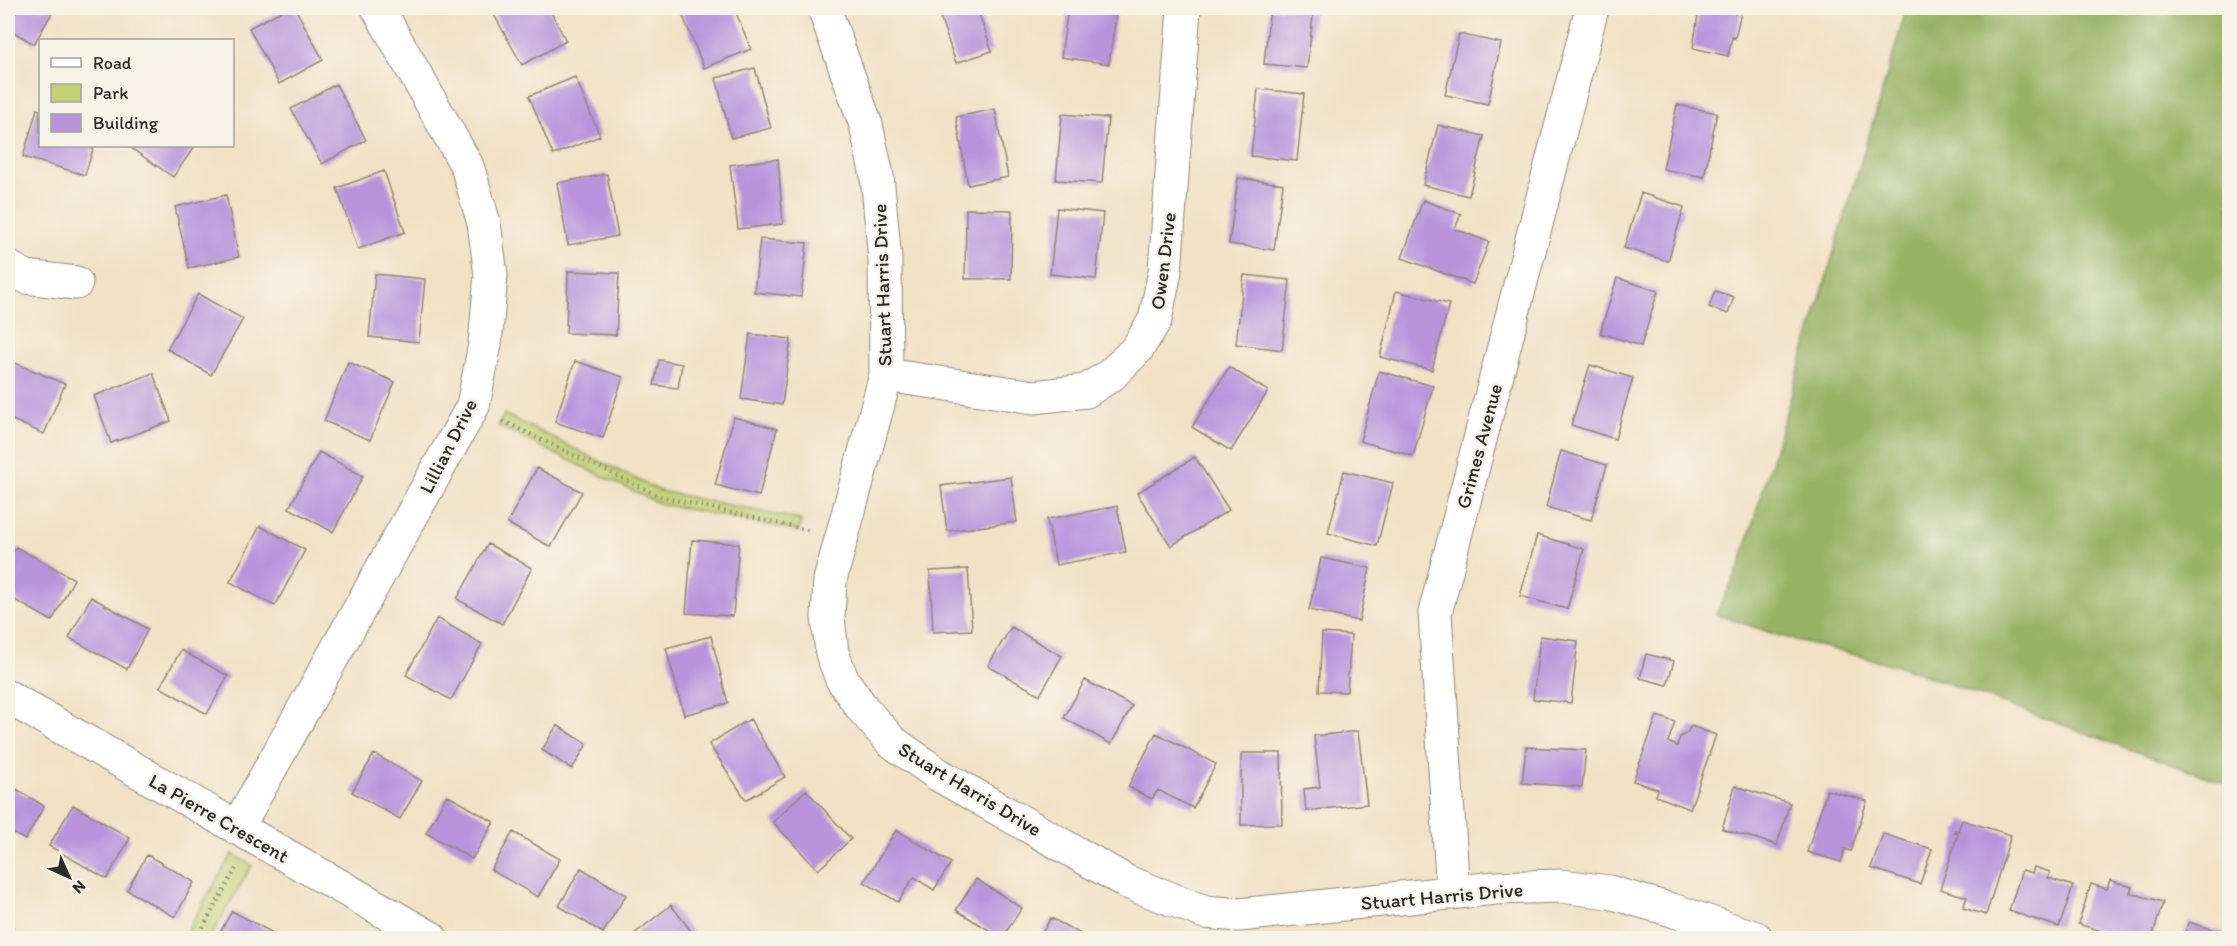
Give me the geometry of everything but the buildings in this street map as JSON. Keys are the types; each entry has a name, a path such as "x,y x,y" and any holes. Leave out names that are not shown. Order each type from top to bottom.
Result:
{"street":[{"name":"Lillian Drive","path":"237,828 473,406 486,344 491,275 484,223 467,166 378,8"},
{"name":"Stuart Harris Drive","path":"824,8 866,125 878,176 885,260 886,375 830,580 828,617 832,653 842,679 862,708 891,741 939,775 1127,882 1205,912 1239,915 1496,888 1560,886 1609,892 1672,910 1756,939"},
{"name":"Owen Drive","path":"886,375 1034,397 1058,395 1086,391 1111,375 1137,349 1155,320 1165,271 1184,8"},
{"name":"Grimes Avenue","path":"1454,893 1436,613 1592,8"},
{"path":"8,267 26,277 76,283"},
{"name":"La Pierre Crescent","path":"8,697 431,939"}],"path":[{"path":"473,406 659,496 841,538"},
{"path":"197,939 243,855 237,828"}],"green space":[{"path":"1907,8 2229,8 2229,785 1902,667 1777,635 1716,614 1740,566"},
{"path":"504,414 660,491 801,520 799,531 660,504 498,426"},
{"path":"232,854 252,865 210,938 183,938"}]}
